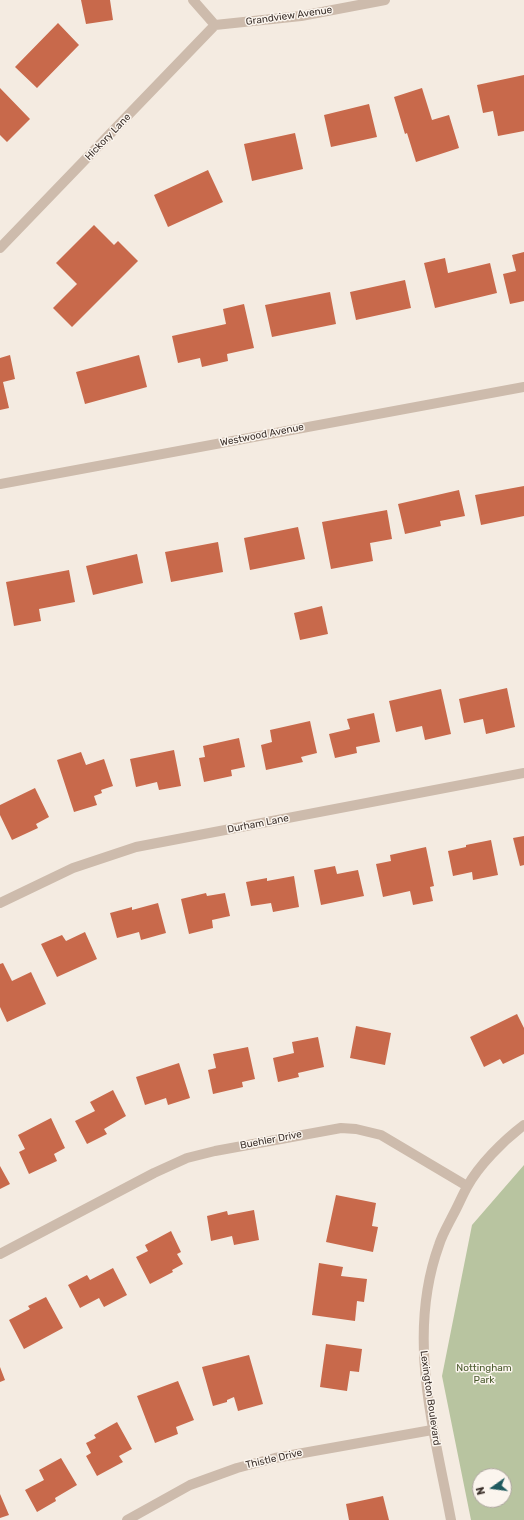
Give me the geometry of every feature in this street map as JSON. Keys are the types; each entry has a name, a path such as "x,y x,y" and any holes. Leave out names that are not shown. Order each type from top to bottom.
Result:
{"street":[{"path":"193,0 215,25"},
{"name":"Grandview Avenue","path":"215,25 301,16 385,0"},
{"name":"Hickory Lane","path":"0,248 215,25"},
{"name":"Westwood Avenue","path":"0,484 524,386"},
{"name":"Durham Lane","path":"0,903 73,868 136,847 524,773"},
{"path":"467,1186 482,1166 514,1133 524,1125"},
{"name":"Buehler Drive","path":"0,1254 154,1173 187,1158 253,1143 341,1128 356,1128 381,1135 467,1186"},
{"name":"Lexington Boulevard","path":"451,1520 432,1430 423,1352 424,1311 432,1266 439,1244 467,1186"},
{"name":"Thistle Drive","path":"127,1520 190,1485 237,1468 274,1458 432,1430"}],"green space":[{"name":"Nottingham Park","path":"524,1165 524,1520 471,1520 442,1376 472,1225"}],"building":[{"path":"81,0 110,0 113,20 86,24"},
{"path":"58,23 79,45 37,88 15,67"},
{"path":"524,75 524,131 498,136 493,111 483,113 477,85"},
{"path":"0,88 30,119 7,142 0,135"},
{"path":"422,88 432,120 449,115 459,148 416,162 407,133 405,134 394,97"},
{"path":"369,104 377,137 331,147 324,115"},
{"path":"295,133 303,169 252,181 244,144"},
{"path":"208,170 223,202 168,227 154,195"},
{"path":"94,225 114,245 118,241 138,261 72,327 53,308 77,284 56,263"},
{"path":"524,252 524,301 510,304 503,274 516,271 512,255"},
{"path":"445,258 448,273 490,263 497,293 435,308 424,263"},
{"path":"405,280 411,308 356,320 350,292"},
{"path":"330,292 336,324 272,337 265,305"},
{"path":"244,304 254,348 227,354 228,361 202,367 200,358 178,363 172,336 226,324 223,309"},
{"path":"10,355 15,379 3,382 9,408 0,410 0,358"},
{"path":"139,355 147,387 85,404 76,372"},
{"path":"524,486 524,516 481,525 475,495"},
{"path":"459,490 465,516 440,521 441,526 405,534 398,504"},
{"path":"387,510 392,539 370,543 373,561 331,569 322,522"},
{"path":"298,527 305,559 250,570 244,538"},
{"path":"218,542 223,572 171,582 165,552"},
{"path":"137,554 143,583 93,595 86,566"},
{"path":"69,570 75,602 39,609 41,621 14,626 6,582"},
{"path":"322,606 328,634 300,640 294,613"},
{"path":"507,688 515,727 486,734 483,719 464,723 459,699"},
{"path":"441,689 451,734 425,740 422,726 396,732 389,701"},
{"path":"374,713 380,742 356,747 357,753 335,758 329,734 350,729 347,719"},
{"path":"310,721 317,753 301,757 303,762 266,770 261,745 272,742 270,730"},
{"path":"239,738 245,767 231,770 232,776 204,782 199,758 205,757 203,746"},
{"path":"174,750 181,786 159,790 157,782 136,787 130,759"},
{"path":"81,752 86,765 104,759 113,786 101,790 102,793 94,796 97,805 74,812 57,760"},
{"path":"35,788 49,817 36,824 38,828 12,840 0,815 0,805"},
{"path":"524,836 524,865 520,866 513,838"},
{"path":"491,840 498,875 473,880 472,872 453,876 448,851 466,847 466,845"},
{"path":"426,847 434,886 430,887 433,901 413,905 410,891 383,897 376,864 391,861 390,855"},
{"path":"335,866 337,874 358,870 364,896 321,905 314,870"},
{"path":"294,876 299,907 273,912 271,903 251,906 246,882 267,878 267,881"},
{"path":"206,893 207,896 225,893 230,916 212,920 213,928 189,934 181,899"},
{"path":"158,903 166,933 141,940 139,932 117,938 110,913 132,907 132,910"},
{"path":"85,932 97,959 57,977 41,944 62,935 66,941"},
{"path":"3,963 12,981 31,972 46,1004 7,1022 0,1007 0,964"},
{"path":"517,1014 524,1028 524,1054 503,1064 500,1059 484,1067 470,1037"},
{"path":"356,1026 391,1033 385,1065 350,1058"},
{"path":"318,1037 324,1067 298,1073 299,1077 278,1082 273,1058 294,1053 292,1042"},
{"path":"248,1047 255,1079 242,1082 243,1087 213,1094 208,1070 216,1068 213,1054"},
{"path":"179,1063 190,1098 168,1105 166,1098 145,1105 136,1077"},
{"path":"113,1090 126,1116 104,1129 107,1134 87,1144 75,1121 95,1111 90,1102"},
{"path":"51,1118 65,1148 54,1154 57,1161 29,1174 19,1152 25,1149 18,1135"},
{"path":"0,1166 10,1184 0,1189"},
{"path":"336,1195 376,1203 372,1226 378,1227 373,1252 326,1242"},
{"path":"254,1210 259,1240 234,1245 232,1236 211,1241 207,1216 227,1211 228,1215"},
{"path":"171,1231 181,1252 177,1254 183,1264 172,1270 173,1272 150,1284 136,1257 148,1251 145,1245"},
{"path":"319,1263 343,1267 341,1276 367,1279 364,1302 357,1301 355,1321 312,1315"},
{"path":"113,1268 127,1295 104,1307 99,1298 80,1308 68,1285 87,1275 90,1280"},
{"path":"46,1297 63,1328 24,1349 9,1320 30,1309 28,1306"},
{"path":"326,1344 362,1349 359,1372 350,1371 347,1391 320,1387"},
{"path":"249,1355 263,1404 238,1411 234,1397 227,1400 227,1402 213,1406 202,1367"},
{"path":"0,1367 5,1380 0,1382"},
{"path":"178,1381 194,1420 176,1427 178,1434 155,1443 137,1396"},
{"path":"117,1422 132,1449 119,1456 123,1462 97,1476 86,1456 91,1453 86,1443 96,1438 94,1435"},
{"path":"61,1458 77,1485 55,1498 56,1501 37,1512 25,1490 44,1480 39,1470"},
{"path":"0,1494 9,1515 0,1518"},
{"path":"383,1496 389,1520 349,1520 346,1504"}]}
